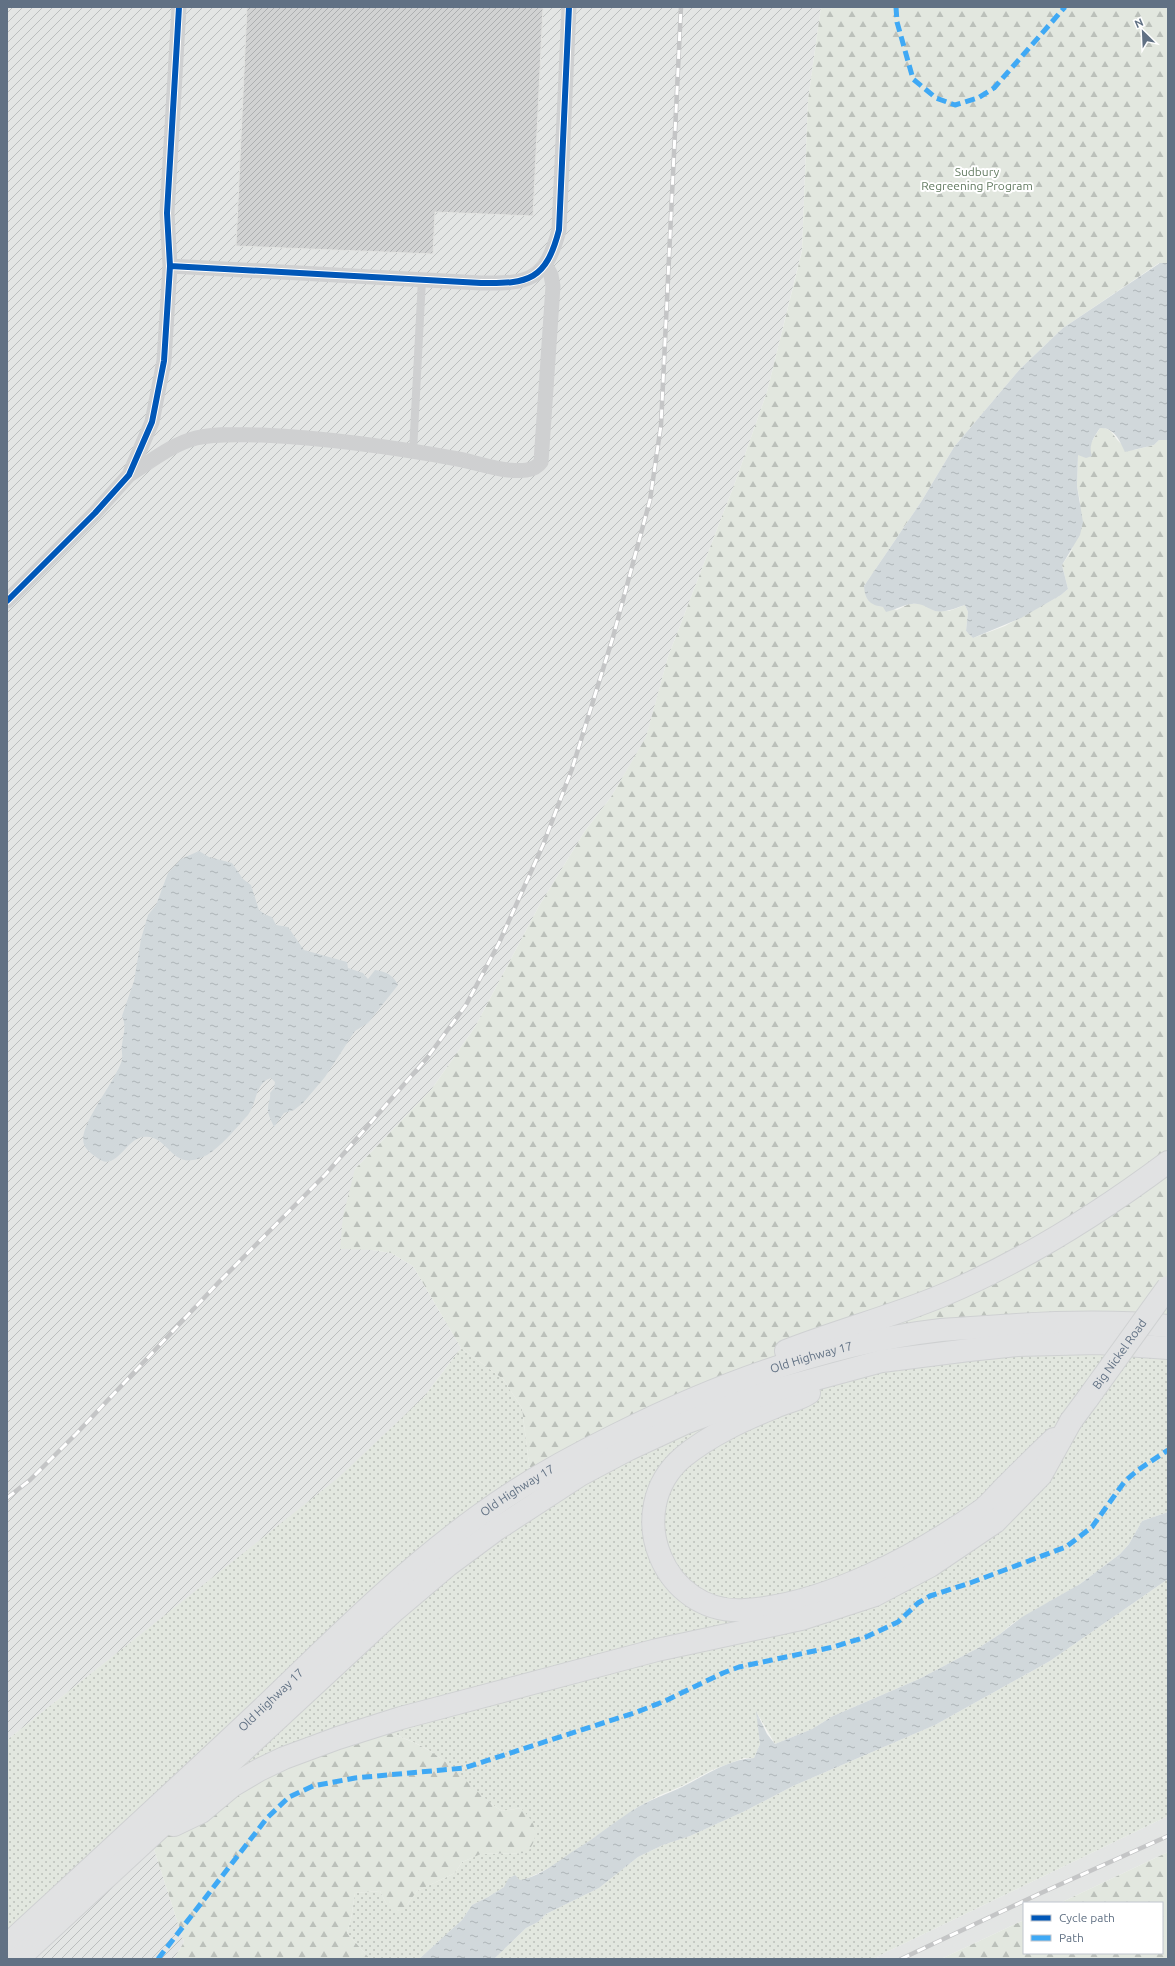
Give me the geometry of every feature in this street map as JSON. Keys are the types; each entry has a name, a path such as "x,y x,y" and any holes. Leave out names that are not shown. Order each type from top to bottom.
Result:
{"main road":[{"path":"745,1379 771,1356 940,1296 1002,1267 1104,1209 1168,1162"},
{"name":"Big Nickel Road","path":"1071,1421 1168,1287"},
{"name":"Old Highway 17","path":"7,1945 264,1706 348,1625 417,1564 469,1523 532,1480 594,1446 653,1416 745,1379 842,1348 940,1330 1069,1323 1142,1323 1168,1326"},
{"name":"Old Highway 17","path":"18,1959 155,1834 395,1610 447,1566 503,1525 580,1475 664,1432 729,1406 775,1390 882,1360 1017,1344 1098,1343 1168,1348"},
{"path":"842,1371 804,1396 752,1417 715,1435 683,1458 670,1472 662,1485 656,1502 653,1531 656,1548 661,1561 668,1571 692,1597 707,1605 726,1610 763,1608 818,1595 876,1573 927,1545 983,1509 1071,1421"},
{"path":"155,1834 201,1812 232,1786 259,1770 284,1758 338,1738 401,1718 656,1650 801,1619 875,1595 930,1566 995,1522 1041,1475 1071,1421"}],"street":[{"path":"129,475 152,422 164,361 170,266 167,213 179,7"},
{"path":"170,266 510,283 521,282 533,276 545,264 554,250 559,230 569,7"},
{"path":"7,601 95,513 129,475 184,442 196,438 226,435 283,436 335,440 458,459 508,470 529,470 538,467 541,462 553,286 551,275 545,264"}],"lane":[{"path":"413,452 422,279"}],"shaded area":[{"path":"7,7 821,7 808,100 802,250 767,392 736,480 668,657 646,738 611,797 585,831 539,906 475,1027 431,1090 355,1169 372,1250 391,1253 413,1266 461,1348 424,1397 338,1479 7,1740"},
{"path":"1168,1816 1168,1852 1062,1902 1023,1902 1023,1920 941,1959 872,1959"},
{"path":"151,1840 184,1942 174,1959 21,1959"}],"green space":[{"name":"Sudbury Regreening Program","path":"821,7 1168,7 1168,263 1159,263 1063,328 1020,369 954,447 921,502 864,586 878,606 897,610 909,604 922,604 935,611 949,611 965,605 968,612 966,631 973,638 1005,626 1061,595 1068,589 1062,565 1072,550 1080,501 1077,486 1078,454 1090,450 1091,443 1100,428 1108,429 1119,442 1134,450 1154,445 1159,440 1168,440 1168,1324 842,1347 531,1480 522,1408 503,1379 461,1348 413,1266 391,1253 372,1250 340,1249 343,1216 355,1169 431,1090 475,1027 539,906 585,831 611,797 646,737 668,657 736,480 767,392 802,251 808,100"},
{"path":"461,1348 503,1379 522,1408 531,1480 7,1943 7,1740 338,1478 424,1397"},
{"path":"1168,1349 1168,1512 1142,1521 1129,1544 1120,1554 1080,1584 1013,1623 1000,1634 980,1647 919,1679 833,1716 812,1729 775,1744 757,1713 760,1744 754,1758 744,1758 712,1770 680,1787 660,1795 636,1808 557,1864 526,1879 504,1887 472,1905 462,1920 419,1959 370,1959 347,1933 355,1893 380,1891 387,1905 407,1905 417,1891 455,1873 462,1862 481,1854 527,1853 521,1808 502,1811 485,1799 439,1757 423,1747 406,1739 369,1726 161,1830 396,1611 629,1450 882,1362"},
{"path":"1168,1579 1168,1816 872,1959 494,1959 526,1928 538,1922 546,1914 599,1888 638,1857 663,1845 690,1836 745,1811 793,1786 935,1725 1050,1661"},
{"path":"369,1726 406,1739 431,1752 447,1763 493,1805 502,1811 521,1808 530,1819 535,1829 534,1840 527,1853 481,1854 462,1862 455,1873 417,1891 407,1905 397,1914 387,1905 380,1891 355,1893 347,1933 370,1959 174,1959 184,1942 151,1840 161,1830"},
{"path":"1168,1852 1168,1959 941,1959 1023,1920 1023,1954 1163,1954 1163,1902 1062,1902"}],"water":[{"path":"1160,263 1168,263 1168,440 1159,440 1154,445 1125,452 1119,439 1113,432 1105,428 1100,428 1091,445 1092,456 1086,458 1078,455 1077,486 1083,522 1080,535 1062,565 1068,589 1061,595 1021,618 973,638 966,631 968,612 965,605 950,610 935,611 922,605 912,604 886,612 883,607 871,603 865,594 864,586 921,502 954,447 1020,369 1063,328"},
{"path":"199,851 209,857 232,863 243,879 251,885 259,910 272,917 276,925 288,927 304,950 347,962 348,968 363,973 368,979 375,970 386,973 392,976 398,985 368,1023 355,1031 325,1077 303,1103 294,1110 284,1113 274,1127 268,1110 270,1093 274,1088 275,1082 271,1078 262,1084 248,1115 223,1142 207,1155 195,1160 185,1160 178,1157 152,1137 143,1137 131,1143 115,1159 103,1161 86,1148 83,1136 91,1115 113,1080 122,1060 124,1027 122,1016 134,981 141,939 148,915 156,905 168,873 181,859"},
{"path":"1168,1512 1168,1579 1050,1661 935,1725 793,1786 745,1811 690,1836 663,1845 638,1857 599,1888 546,1914 538,1922 526,1928 494,1959 419,1959 462,1920 472,1905 504,1887 508,1879 515,1875 520,1880 535,1876 643,1804 735,1761 754,1758 760,1744 756,1711 767,1734 775,1744 812,1729 833,1716 919,1679 980,1647 1022,1617 1080,1584 1120,1554 1129,1544 1142,1521"}],"building":[{"path":"247,7 543,7 533,216 435,212 433,254 236,246"}],"railway":[{"path":"7,1498 30,1480 76,1434 219,1282 325,1175 427,1058 466,1005 499,943 543,845 572,769 613,637 650,500 661,425 681,7"},
{"path":"901,1959 1041,1893 1168,1836"}],"marked path":[{"path":"896,7 897,22 913,79 936,98 955,105 978,98 994,88 1065,7"},
{"path":"158,1959 267,1818 289,1797 313,1786 355,1778 464,1768 637,1712 665,1701 723,1673 739,1667 833,1647 866,1637 898,1622 918,1603 930,1596 970,1583 1066,1547 1092,1527 1125,1481 1138,1470 1168,1450"}],"cycle path":[{"path":"7,601 95,513 129,475 152,422 164,361 170,266 167,213 179,7"},
{"path":"170,266 481,283 512,282 533,276 548,260 559,230 569,7"}]}
